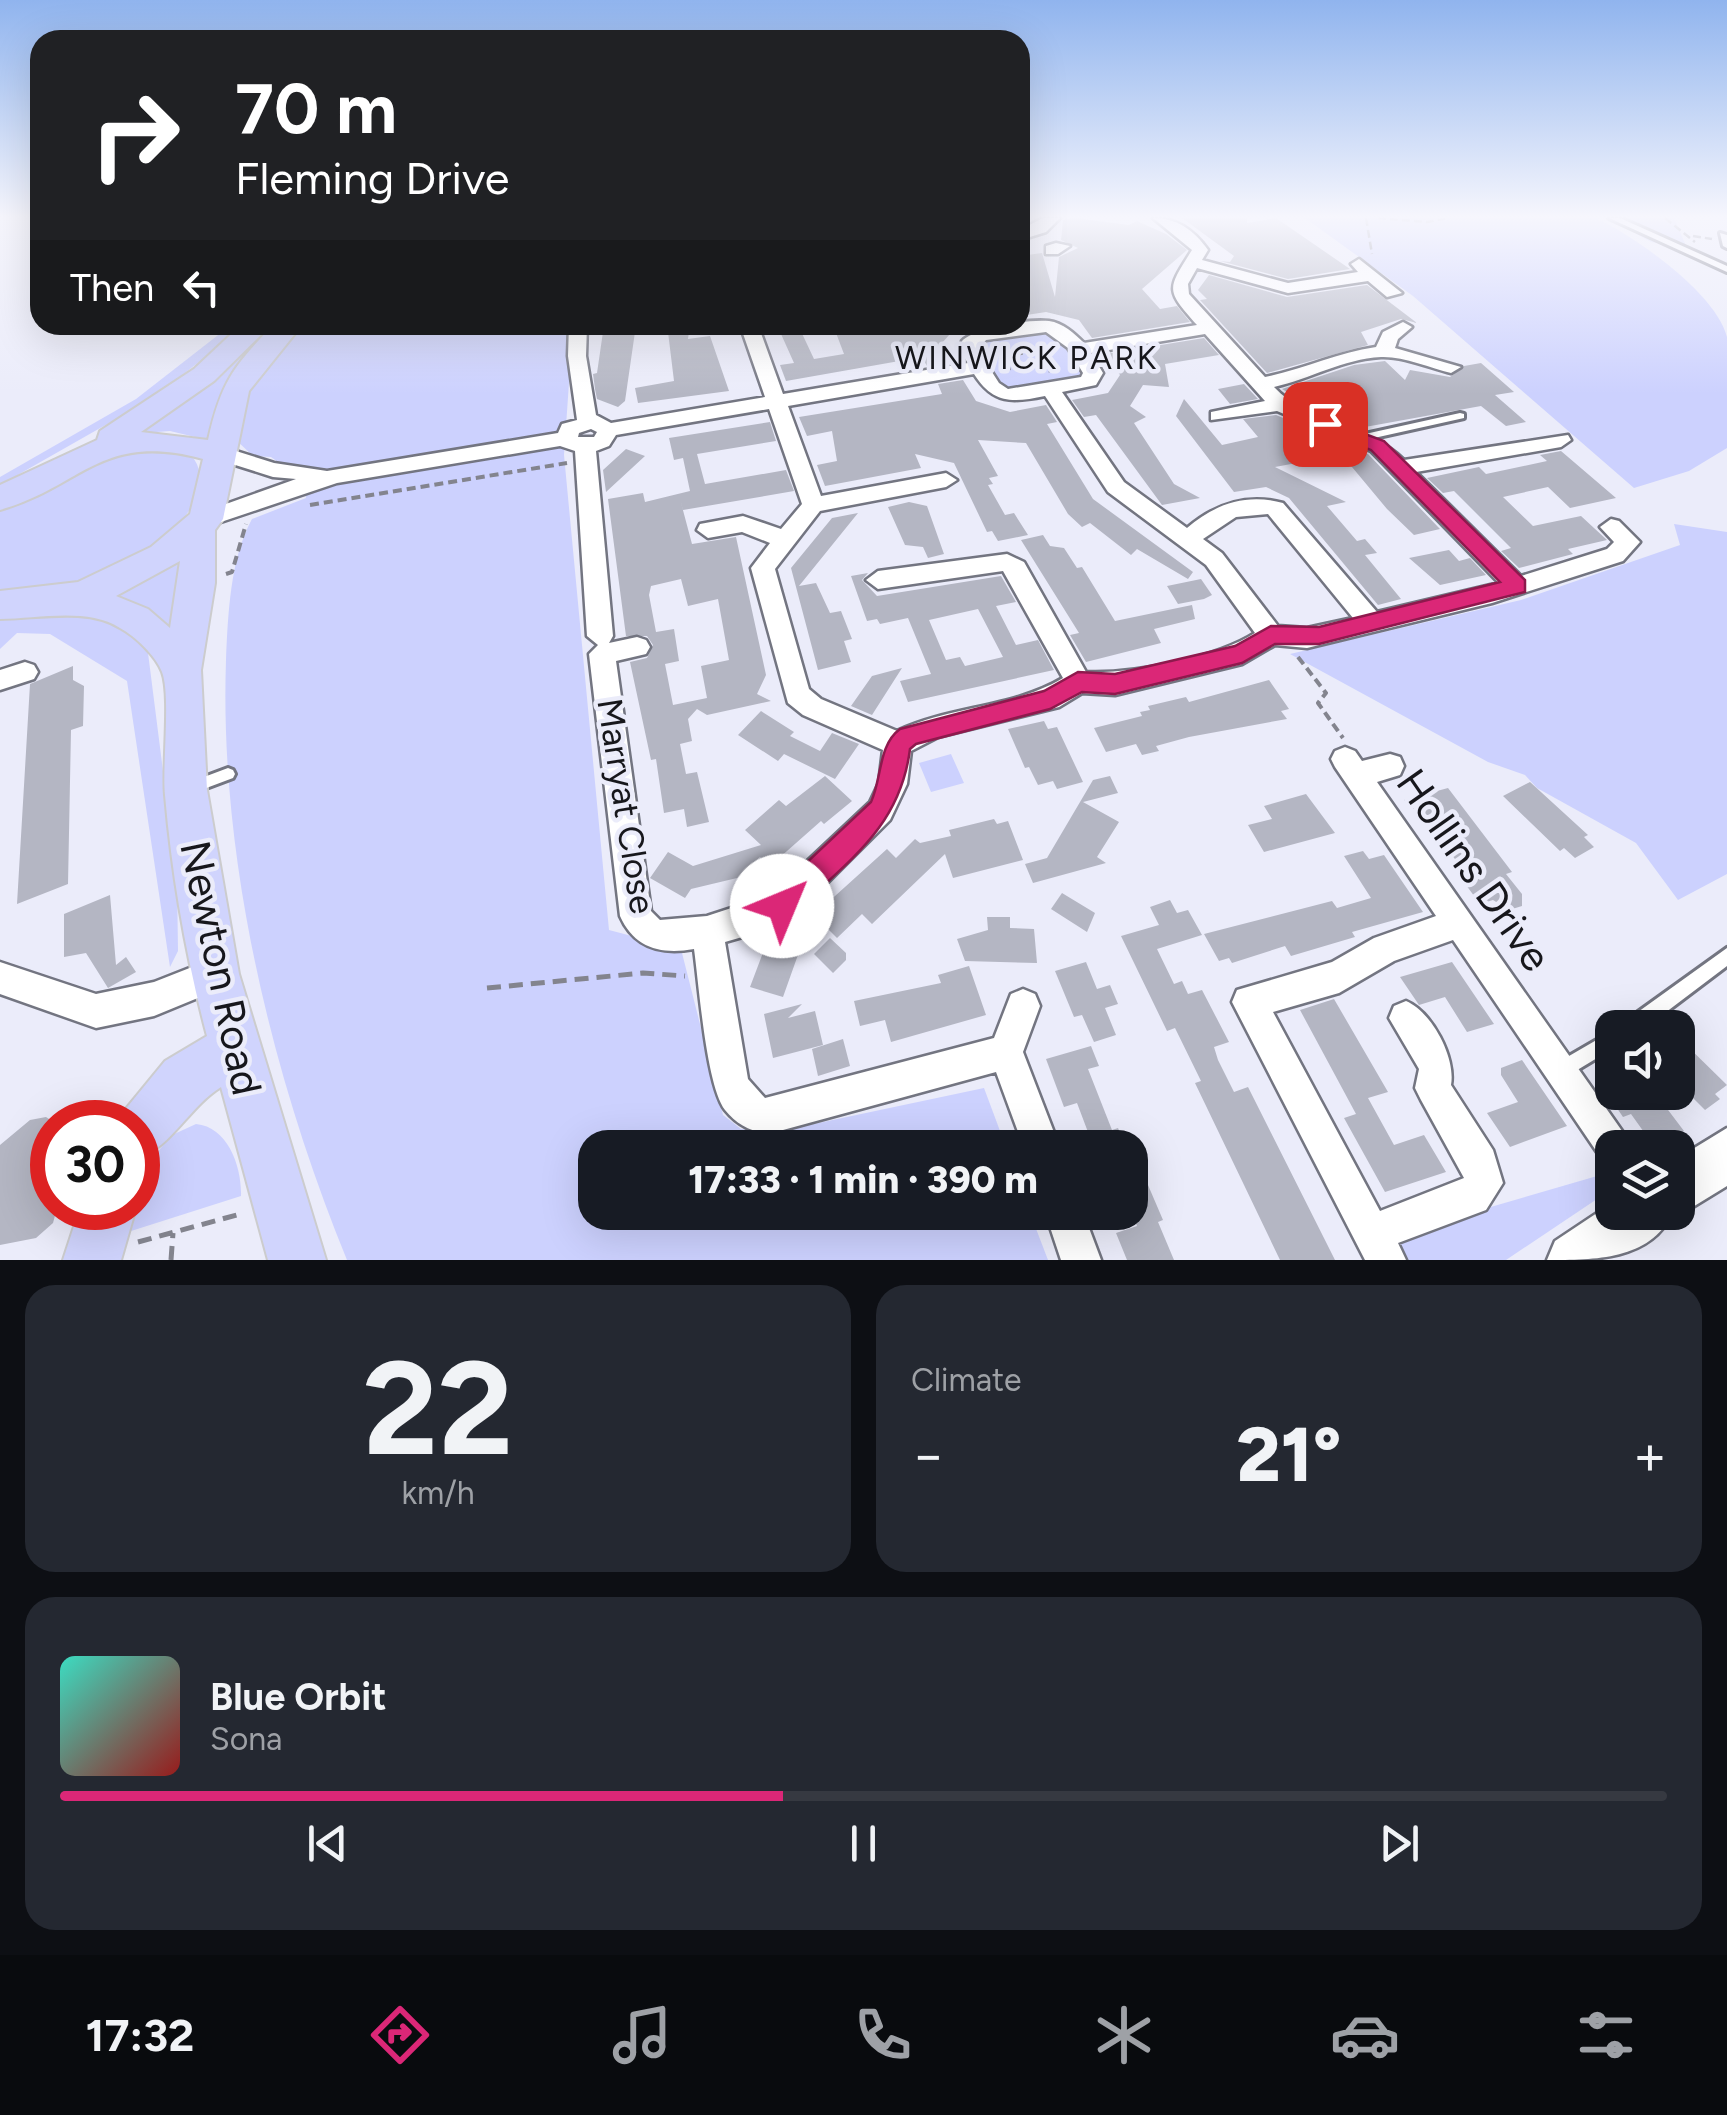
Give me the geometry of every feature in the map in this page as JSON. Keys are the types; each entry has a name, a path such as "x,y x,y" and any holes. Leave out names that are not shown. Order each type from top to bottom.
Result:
{"main road":[{"path":"0,499 83,454 182,392 246,335"},
{"path":"83,454 122,442 156,438 220,453 238,382 279,335"},
{"name":"Newton Road","path":"220,453 202,524 198,583 182,670 186,790 214,974 297,1260"},
{"path":"44,604 122,578 202,524"},
{"path":"0,606 92,605 133,616 154,631 182,670"},
{"path":"160,1107 184,1080 234,1049"}],"street":[{"path":"1187,277 1178,290 1279,404 1304,418 1365,437 1517,586"},
{"path":"1247,277 1288,288 1333,277"},
{"path":"1374,277 1393,293"},
{"path":"988,335 971,341 969,350 1002,394 1056,389 1092,377 1076,347 1053,327 1030,328"},
{"path":"1384,351 1390,336 1403,327"},
{"path":"1076,347 1209,328"},
{"path":"578,335 587,421"},
{"path":"753,335 813,506"},
{"path":"1261,384 1299,376 1336,359 1384,351 1451,367"},
{"path":"608,430 981,370"},
{"path":"1056,389 1125,496 1189,539 1224,569 1282,637"},
{"path":"1218,416 1279,404"},
{"path":"600,636 574,425 587,421 603,424 608,430"},
{"path":"202,524 243,502 348,474 579,448 602,441 608,430"},
{"path":"1400,468 1561,440"},
{"path":"220,453 272,470 348,474"},
{"path":"938,489 813,506 767,560 763,575 793,689 812,707 898,744 932,728 1050,700 1078,682 1115,684 1253,650 1282,637 1372,623 1517,586 1615,554 1628,542 1611,527"},
{"path":"1189,539 1223,511 1254,505 1275,508 1372,623"},
{"path":"708,530 743,524 784,539"},
{"path":"878,580 971,554 1016,568 1078,682"},
{"name":"Marryat Close","path":"637,646 602,654 636,916 648,931 662,936 707,931 763,916 782,906 880,811 893,784 898,744"},
{"path":"1351,767 1390,766"},
{"name":"Hollins Drive","path":"1351,767 1603,1130"},
{"path":"1406,1018 1437,1066 1433,1088 1480,1163 1484,1184 1473,1197 1379,1246 1248,1002 1339,977 1385,948 1459,922"},
{"name":"Marryat Close","path":"707,931 731,1079 737,1097 760,1116 1006,1052"},
{"path":"0,978 96,1011 154,999 214,974"},
{"path":"1024,1006 1006,1052 1035,1130"},
{"path":"1695,1178 1727,1154"},
{"path":"1070,1230 1081,1260"},
{"path":"1574,1260 1619,1230"}],"lane":[{"path":"1365,437 1460,416"},
{"path":"186,790 228,774"},
{"path":"1654,1010 1727,956"},
{"path":"1561,1070 1595,1050"}],"path":[{"path":"1008,335 1023,367"},
{"path":"1015,355 1076,347"},
{"path":"1036,351 1056,389"},
{"path":"981,370 1044,363"},
{"path":"294,507 579,448"},
{"path":"198,583 232,572 247,520 255,516"},
{"name":"Hollins Drive","path":"1282,637 1326,692 1318,703 1349,746 1351,767"},
{"path":"486,988 643,973 715,977"},
{"path":"98,1240 173,1233 278,1204"},
{"path":"170,1260 173,1233"}],"shaded area":[{"path":"1386,277 1682,277 1707,302 1727,337 1727,448 1689,471 1634,488"},
{"path":"1030,331 1056,332 1085,369 1083,378 1019,391 1001,388 975,348 978,341 1030,335"},
{"path":"218,335 233,335 153,398 0,485 0,477 136,399"},
{"path":"253,335 274,335 212,441 170,431 130,434"},
{"path":"289,335 572,335 564,455 609,930 681,949 723,1115 741,1129 753,1130 578,1130 578,1230 1037,1230 1048,1260 347,1260 295,1117 256,966 231,812 226,735 228,625 239,552 252,519 306,498 303,480 271,457 253,456 235,439 245,388"},
{"path":"123,450 182,451 194,459 200,478 196,498 184,518 145,553 101,578 64,588 0,593 0,510"},
{"path":"1674,524 1727,532 1727,874 1678,900 1636,843 1537,788 1525,775 1488,762 1290,654 1521,600 1680,545"},
{"path":"191,543 180,639 149,610 98,597"},
{"path":"0,614 77,614 120,623 147,645 177,881 178,951 170,967 127,681 50,634 17,633 0,649"},
{"path":"951,754 964,783 931,792 919,763"},
{"path":"984,1088 1000,1130 785,1130"},
{"path":"196,1124 217,1132 236,1161 241,1196 160,1222 160,1149 172,1135"},
{"path":"1595,1177 1595,1200 1506,1260 1404,1260 1398,1250 1408,1231"}],"building":[{"path":"1030,277 1049,277 1055,297 1057,277 1156,277 1142,289 1160,309 1177,306 1190,322 1092,338 1079,320 1046,312 1030,314"},
{"path":"1208,277 1287,297 1367,285 1417,323 1401,319 1361,332 1368,345 1267,373 1200,300 1207,299 1198,290"},
{"path":"603,335 635,335 625,401 618,407 597,399 593,374 597,373"},
{"path":"668,335 689,335 688,339 710,336 729,391 638,403 635,388 674,381"},
{"path":"781,335 803,335 814,359 844,354 837,335 949,335 942,343 952,362 927,366 922,357 786,381 780,365 794,363"},
{"path":"1204,338 1219,355 1165,364 1169,387 1143,385 1130,406 1146,417 1134,423 1174,484 1200,498 1162,505 1096,415 1084,417 1072,400 1108,393 1120,375 1105,354"},
{"path":"1385,361 1405,380 1410,370 1450,377 1464,366 1481,363 1514,392 1495,395 1526,422 1506,426 1481,406 1365,427 1349,411 1326,415 1282,389 1354,365"},
{"path":"963,380 976,401 1010,412 1046,405 1057,422 1047,424 1093,499 1193,572 1188,579 1137,549 1131,555 1090,523 1082,527 1068,514 1026,443 978,440 998,476 989,478 993,484 988,485 1005,515 1014,513 1028,535 998,541 992,531 987,532 954,463 915,454 921,468 825,486 817,465 837,461 832,431 807,436 799,417 942,394 938,384"},
{"path":"1244,384 1258,399 1230,404 1218,389"},
{"path":"1184,399 1222,445 1258,437 1243,419 1276,415 1312,430 1305,445 1318,459 1275,467 1346,502 1327,506 1357,541 1365,539 1377,553 1365,555 1401,599 1378,605 1289,498 1266,487 1234,492 1176,416"},
{"path":"770,422 776,441 697,454 705,484 786,470 794,491 683,510 680,499 692,544 736,537 766,675 757,694 771,701 707,715 697,709 688,719 692,741 680,744 686,774 697,772 709,822 687,827 684,809 664,813 656,759 651,760 630,662 647,658 653,645 647,636 626,636 608,499 643,493 645,502 690,491 683,458 674,460 669,438","holes":["681,579 688,606 718,599 729,660 701,666 707,698 673,705 665,664 679,661 674,629 656,632 651,586"]},
{"path":"626,449 645,456 606,492 603,470"},
{"path":"1362,451 1440,529 1414,535 1387,509 1342,455"},
{"path":"1561,451 1616,498 1570,508 1548,487 1503,497 1533,526 1581,516 1607,540 1568,549 1573,554 1519,568 1501,551 1511,548 1454,491 1443,493 1427,478 1479,467 1486,474 1547,461 1540,455"},
{"path":"909,502 927,506 944,554 928,558 923,547 905,545 888,507"},
{"path":"858,513 799,586 816,583 830,613 841,611 852,639 844,641 851,662 818,670 791,568 832,518"},
{"path":"1043,535 1050,546 1064,548 1077,568 1082,567 1115,621 1192,605 1195,619 1154,629 1161,643 1086,662 1070,635 1079,633 1021,540"},
{"path":"1449,550 1459,561 1470,558 1486,575 1440,585 1409,558"},
{"path":"868,573 862,580 877,596 1001,576 1016,602 996,606 1016,645 1038,640 1054,670 908,702 900,681 931,674 908,618 880,624 877,619 867,621 851,576","holes":["978,609 1003,657 965,666 960,657 946,660 929,620"]},
{"path":"1201,579 1212,595 1204,599 1178,604 1167,586"},
{"path":"73,666 73,680 84,686 83,726 71,730 68,884 17,904 30,684"},
{"path":"902,668 872,715 851,706 872,676"},
{"path":"1269,680 1289,709 1281,711 1287,719 1189,737 1156,746 1159,751 1142,755 1136,744 1106,752 1094,728 1142,716 1140,712 1150,710 1148,706 1186,697 1189,702"},
{"path":"761,711 794,732 790,736 820,751 832,733 859,744 835,779 784,754 778,761 738,735"},
{"path":"1044,721 1048,729 1057,727 1083,782 1057,789 1053,781 1038,785 1029,767 1025,768 1008,729"},
{"path":"825,776 852,801 824,824 821,821 770,866 760,857 737,878 691,889 685,898 650,878 668,852 693,866 761,845 745,830 779,800 786,806"},
{"path":"1110,776 1118,793 1083,802 1119,822 1097,857 1106,863 1033,883 1025,864 1047,858 1093,780"},
{"path":"1530,782 1588,835 1584,837 1594,847 1575,858 1564,848 1560,851 1503,796"},
{"path":"1448,788 1512,872 1506,874 1522,894 1522,906 1509,910 1493,900 1480,904 1466,885 1473,883 1424,818 1404,800"},
{"path":"1306,794 1335,833 1264,852 1248,825 1272,819 1264,806"},
{"path":"994,819 997,824 1008,821 1023,860 953,878 945,854 872,924 862,914 837,938 814,915 887,849 896,858 915,839 920,843 951,836 949,830"},
{"path":"1363,851 1369,859 1384,855 1423,912 1352,932 1355,937 1291,956 1285,946 1232,963 1229,958 1219,961 1204,934 1332,901 1337,908 1371,898 1344,856"},
{"path":"1062,893 1095,913 1087,932 1051,909"},
{"path":"110,895 116,965 126,957 136,972 108,988 86,953 64,957 64,914"},
{"path":"1170,900 1177,913 1188,910 1202,935 1157,949 1174,984 1182,981 1188,994 1202,990 1229,1042 1214,1047 1218,1060 1234,1092 1248,1087 1335,1260 1280,1260 1195,1083 1201,1081 1175,1028 1167,1031 1121,936 1159,925 1150,907"},
{"path":"987,917 1010,917 1010,928 1034,929 1037,963 965,961 957,939 988,930"},
{"path":"830,938 846,953 846,960 833,973 814,954"},
{"path":"767,942 799,952 783,997 750,987"},
{"path":"1086,962 1097,989 1110,985 1118,1004 1105,1008 1116,1035 1094,1042 1082,1015 1074,1017 1055,971"},
{"path":"1452,962 1494,1024 1467,1032 1445,997 1419,1005 1400,977"},
{"path":"969,966 986,1015 891,1042 885,1020 860,1026 854,1001 941,983 938,975"},
{"path":"1334,999 1388,1092 1368,1098 1394,1145 1424,1135 1446,1172 1385,1192 1344,1118 1356,1114 1300,1010"},
{"path":"802,1004 788,1018 815,1011 823,1045 773,1058 764,1014"},
{"path":"843,1039 850,1066 818,1076 812,1049"},
{"path":"1091,1046 1099,1066 1088,1069 1112,1130 1087,1130 1077,1103 1064,1107 1046,1059"},
{"path":"1695,1054 1727,1085 1715,1094 1720,1099 1705,1110 1695,1100"},
{"path":"1522,1060 1567,1126 1510,1147 1487,1113 1518,1102 1501,1075 1501,1068"},
{"path":"1618,1110 1668,1110 1683,1130 1642,1130 1631,1114 1623,1117"},
{"path":"30,1120 30,1230 45,1230 36,1238 0,1245 0,1145"},
{"path":"1148,1185 1174,1260 1127,1260 1116,1233 1148,1230"}],"district":[{"name":"WINWICK PARK","path":"1027,358"}],"route":[{"path":"782,906 880,811 893,784 898,744 909,736 1050,700 1078,682 1115,684 1242,654 1271,635 1319,636 1517,586 1378,446 1325,424"}]}
